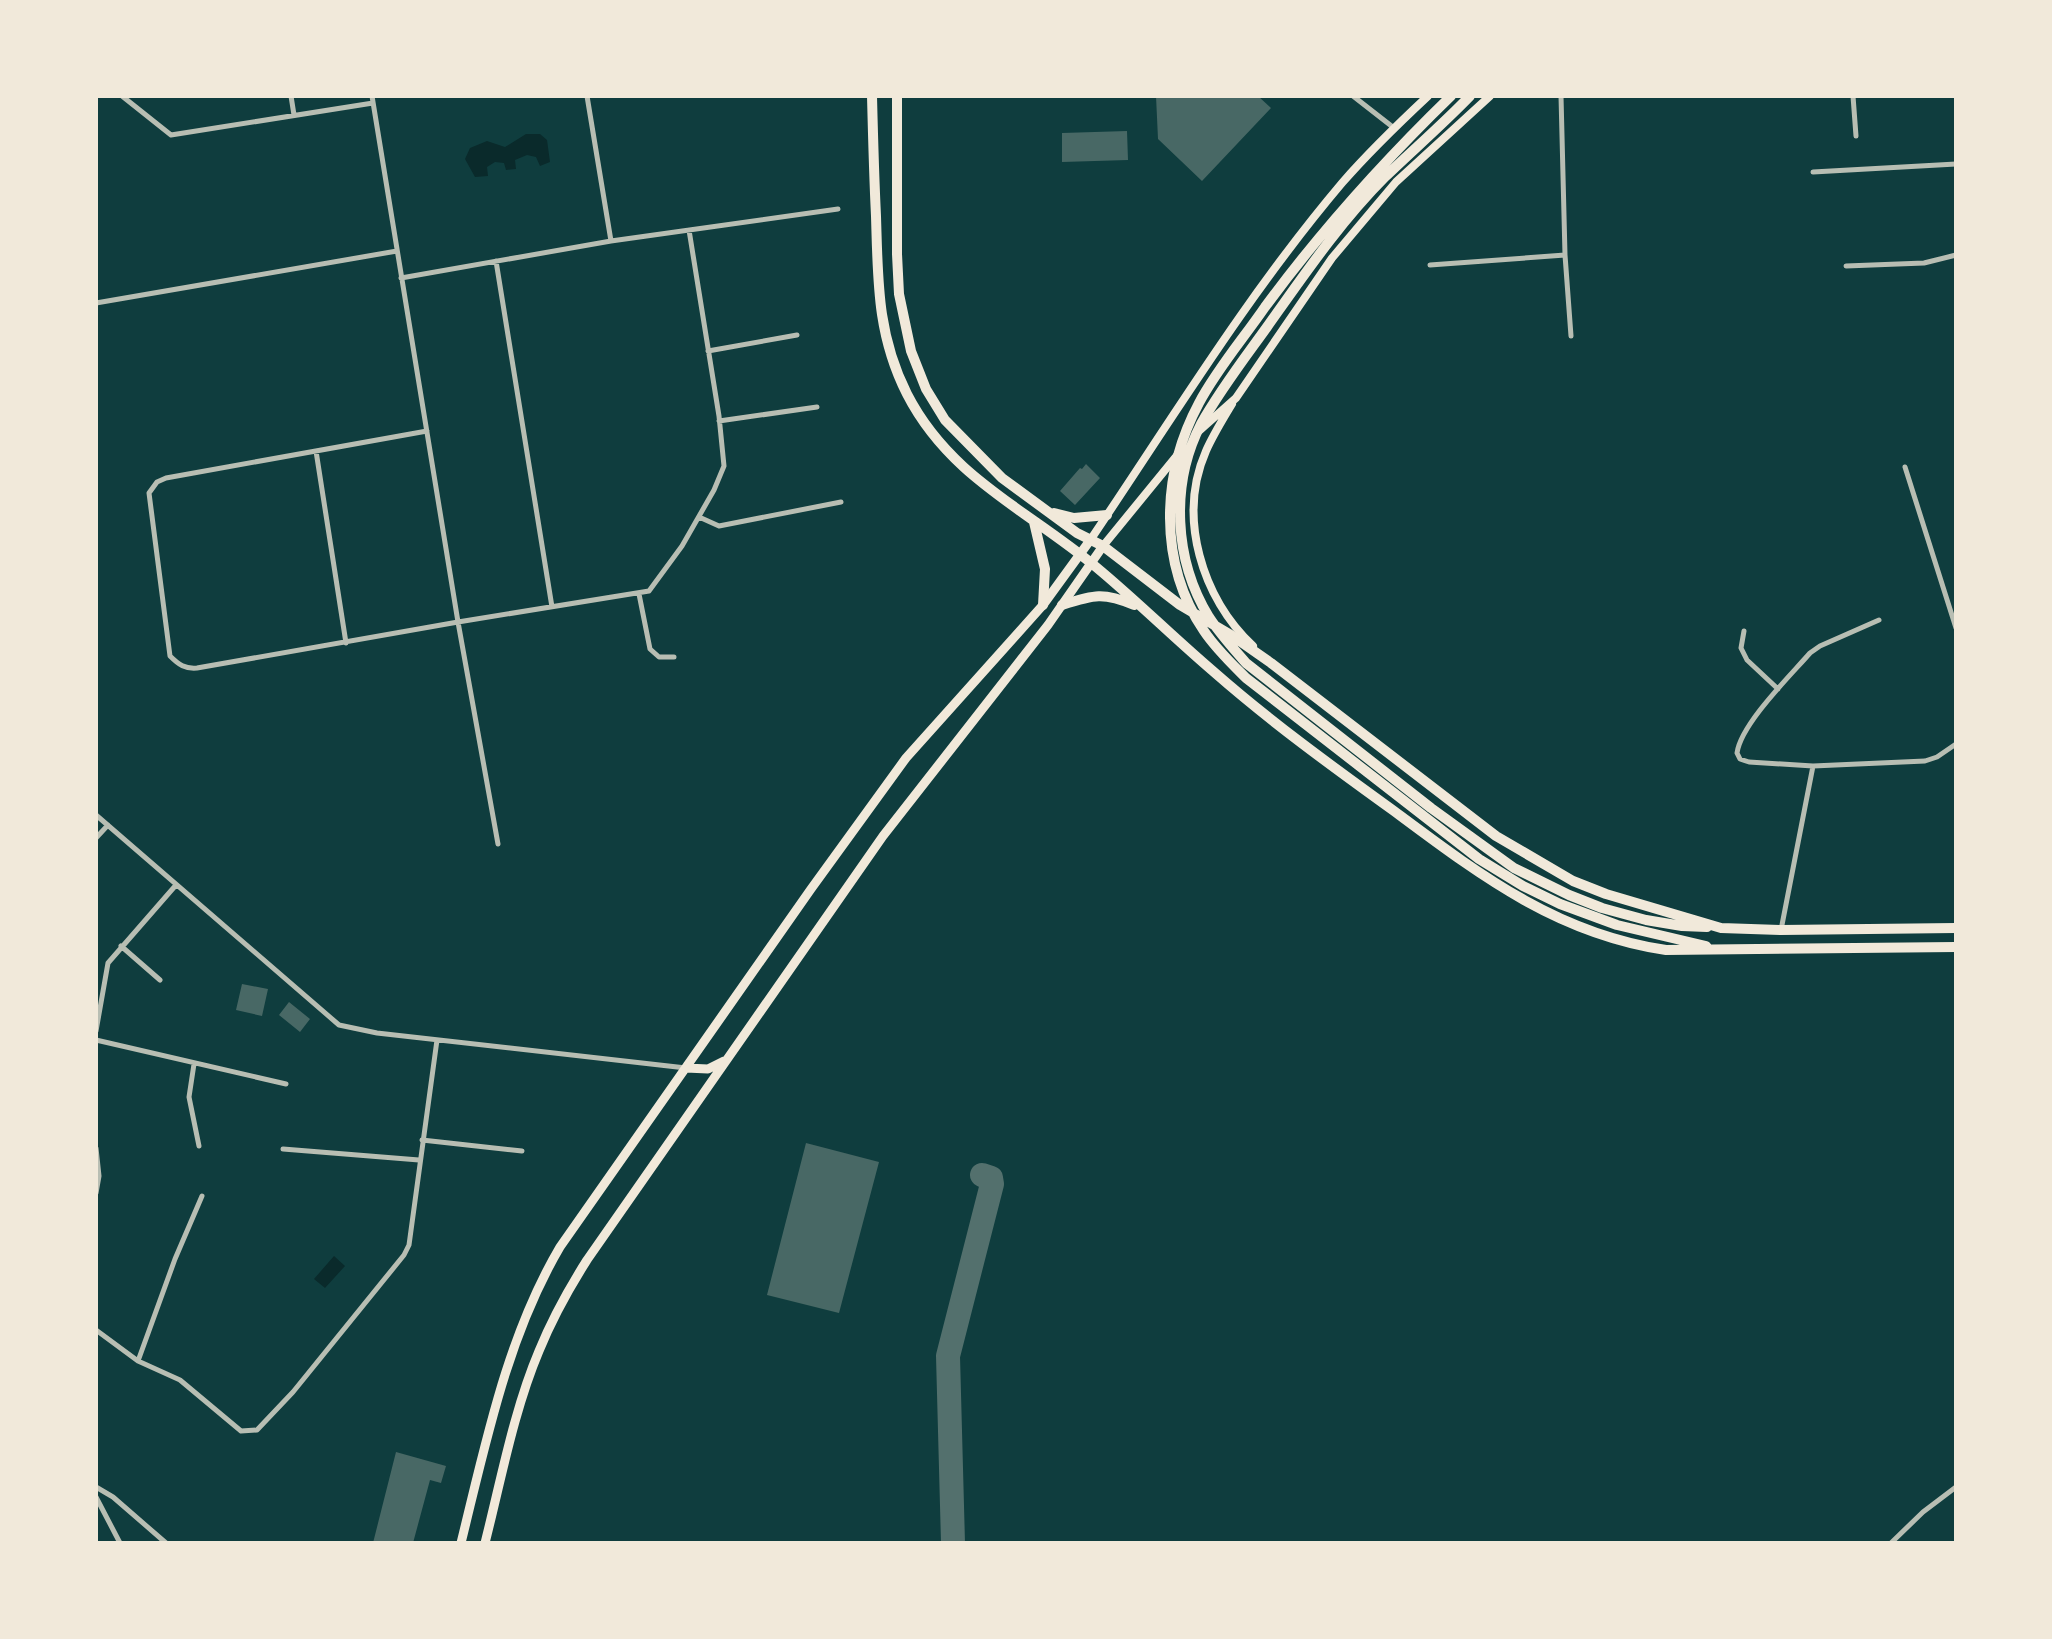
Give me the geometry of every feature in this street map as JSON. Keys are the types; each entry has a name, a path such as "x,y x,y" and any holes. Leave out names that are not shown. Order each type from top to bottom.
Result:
{"highway":[{"path":"872,96 878,301 892,359 908,396 933,437 964,469 1092,564 1217,675 1336,769 1463,863 1527,903 1564,922 1636,945 1666,950 1956,947"},
{"path":"897,96 899,293 911,351 926,389 945,420 1002,478 1077,533 1103,546 1180,605 1231,635 1271,663 1496,836 1573,881 1606,894 1721,928"},
{"path":"1451,96 1339,212 1295,266 1199,402 1185,433 1171,488 1169,527 1177,572 1202,629 1223,656 1246,678 1479,859 1523,886 1560,904 1617,925 1724,950"},
{"path":"1470,96 1385,178 1344,224 1308,270 1200,426 1182,482 1181,528 1189,571 1209,616 1246,663 1431,808 1514,868 1569,895 1602,908 1670,924 1781,930 1956,928"},
{"path":"1046,512 1074,518 1107,515"},
{"path":"1034,522 1045,569 1043,605"},
{"path":"1062,605 1085,598 1110,595 1141,608"}],"main road":[{"path":"461,1543 515,1343 528,1306 560,1247 811,888 906,758 1043,605 1126,488 1172,414 1236,323 1342,184 1428,96"},
{"path":"1271,663 1240,634 1218,602 1201,566 1195,531 1195,507 1198,475 1205,452 1236,398 1332,258 1396,181 1490,96"},
{"path":"485,1543 517,1420 538,1353 564,1297 587,1260 883,836 1167,466 1207,422 1236,398"},
{"path":"686,1068 708,1069 728,1058"}],"street":[{"path":"122,96 171,135 372,99 458,622 498,844"},
{"path":"291,96 294,115"},
{"path":"587,96 611,241"},
{"path":"1353,96 1394,128"},
{"path":"1560,96 1565,255 1571,336"},
{"path":"1853,96 1856,136"},
{"path":"1812,172 1956,164"},
{"path":"401,278 611,241 838,209"},
{"path":"427,432 166,478 157,482 149,492 170,656 177,664 187,669 197,668 458,622 639,594 654,587 699,517 720,480 724,467 689,230"},
{"path":"96,303 397,251"},
{"path":"1430,265 1565,255"},
{"path":"1846,266 1924,263 1956,256"},
{"path":"496,261 552,607"},
{"path":"708,351 797,335"},
{"path":"719,421 817,407"},
{"path":"316,451 346,643"},
{"path":"1905,467 1956,628"},
{"path":"699,517 719,526 841,502"},
{"path":"639,594 650,649 659,657 674,657"},
{"path":"1879,620 1810,653 1778,689 1743,736 1737,753 1741,759 1749,762 1813,766 1925,761 1937,757 1956,744"},
{"path":"1744,631 1741,648 1748,660 1778,689"},
{"path":"1781,930 1813,766"},
{"path":"96,815 339,1025 377,1033 686,1068"},
{"path":"96,838 108,825"},
{"path":"96,1031 108,963 176,885"},
{"path":"121,946 160,980"},
{"path":"96,1040 286,1084"},
{"path":"96,1330 138,1361 180,1380 241,1431 257,1430 293,1392 404,1255 413,1228 419,1160 437,1040"},
{"path":"194,1064 189,1097 199,1146"},
{"path":"422,1140 522,1151"},
{"path":"96,1148 99,1176 96,1193"},
{"path":"283,1149 419,1160"},
{"path":"138,1361 175,1259 202,1196"},
{"path":"96,1487 113,1497 166,1543"},
{"path":"1891,1543 1923,1512 1956,1488"},
{"path":"96,1497 120,1543"}],"water":[{"path":"526,134 540,134 547,140 550,162 540,166 536,157 527,155 515,160 516,169 506,170 504,163 495,162 487,167 488,176 475,177 465,159 470,148 487,141 505,147"},
{"path":"334,1256 345,1266 325,1288 314,1279"}],"building":[{"path":"1156,96 1258,96 1271,108 1202,181 1158,139"},
{"path":"1127,131 1128,160 1062,162 1062,133"},
{"path":"1086,464 1100,478 1075,505 1060,491"},
{"path":"242,984 268,989 262,1016 236,1010"},
{"path":"289,1002 310,1019 300,1032 279,1015"},
{"path":"806,1143 879,1162 839,1313 767,1295"},
{"path":"396,1452 446,1466 441,1483 430,1480 413,1543 373,1543"}],"taxiway":[{"path":"953,1543 948,1356 992,1184 991,1178 982,1175"}]}
